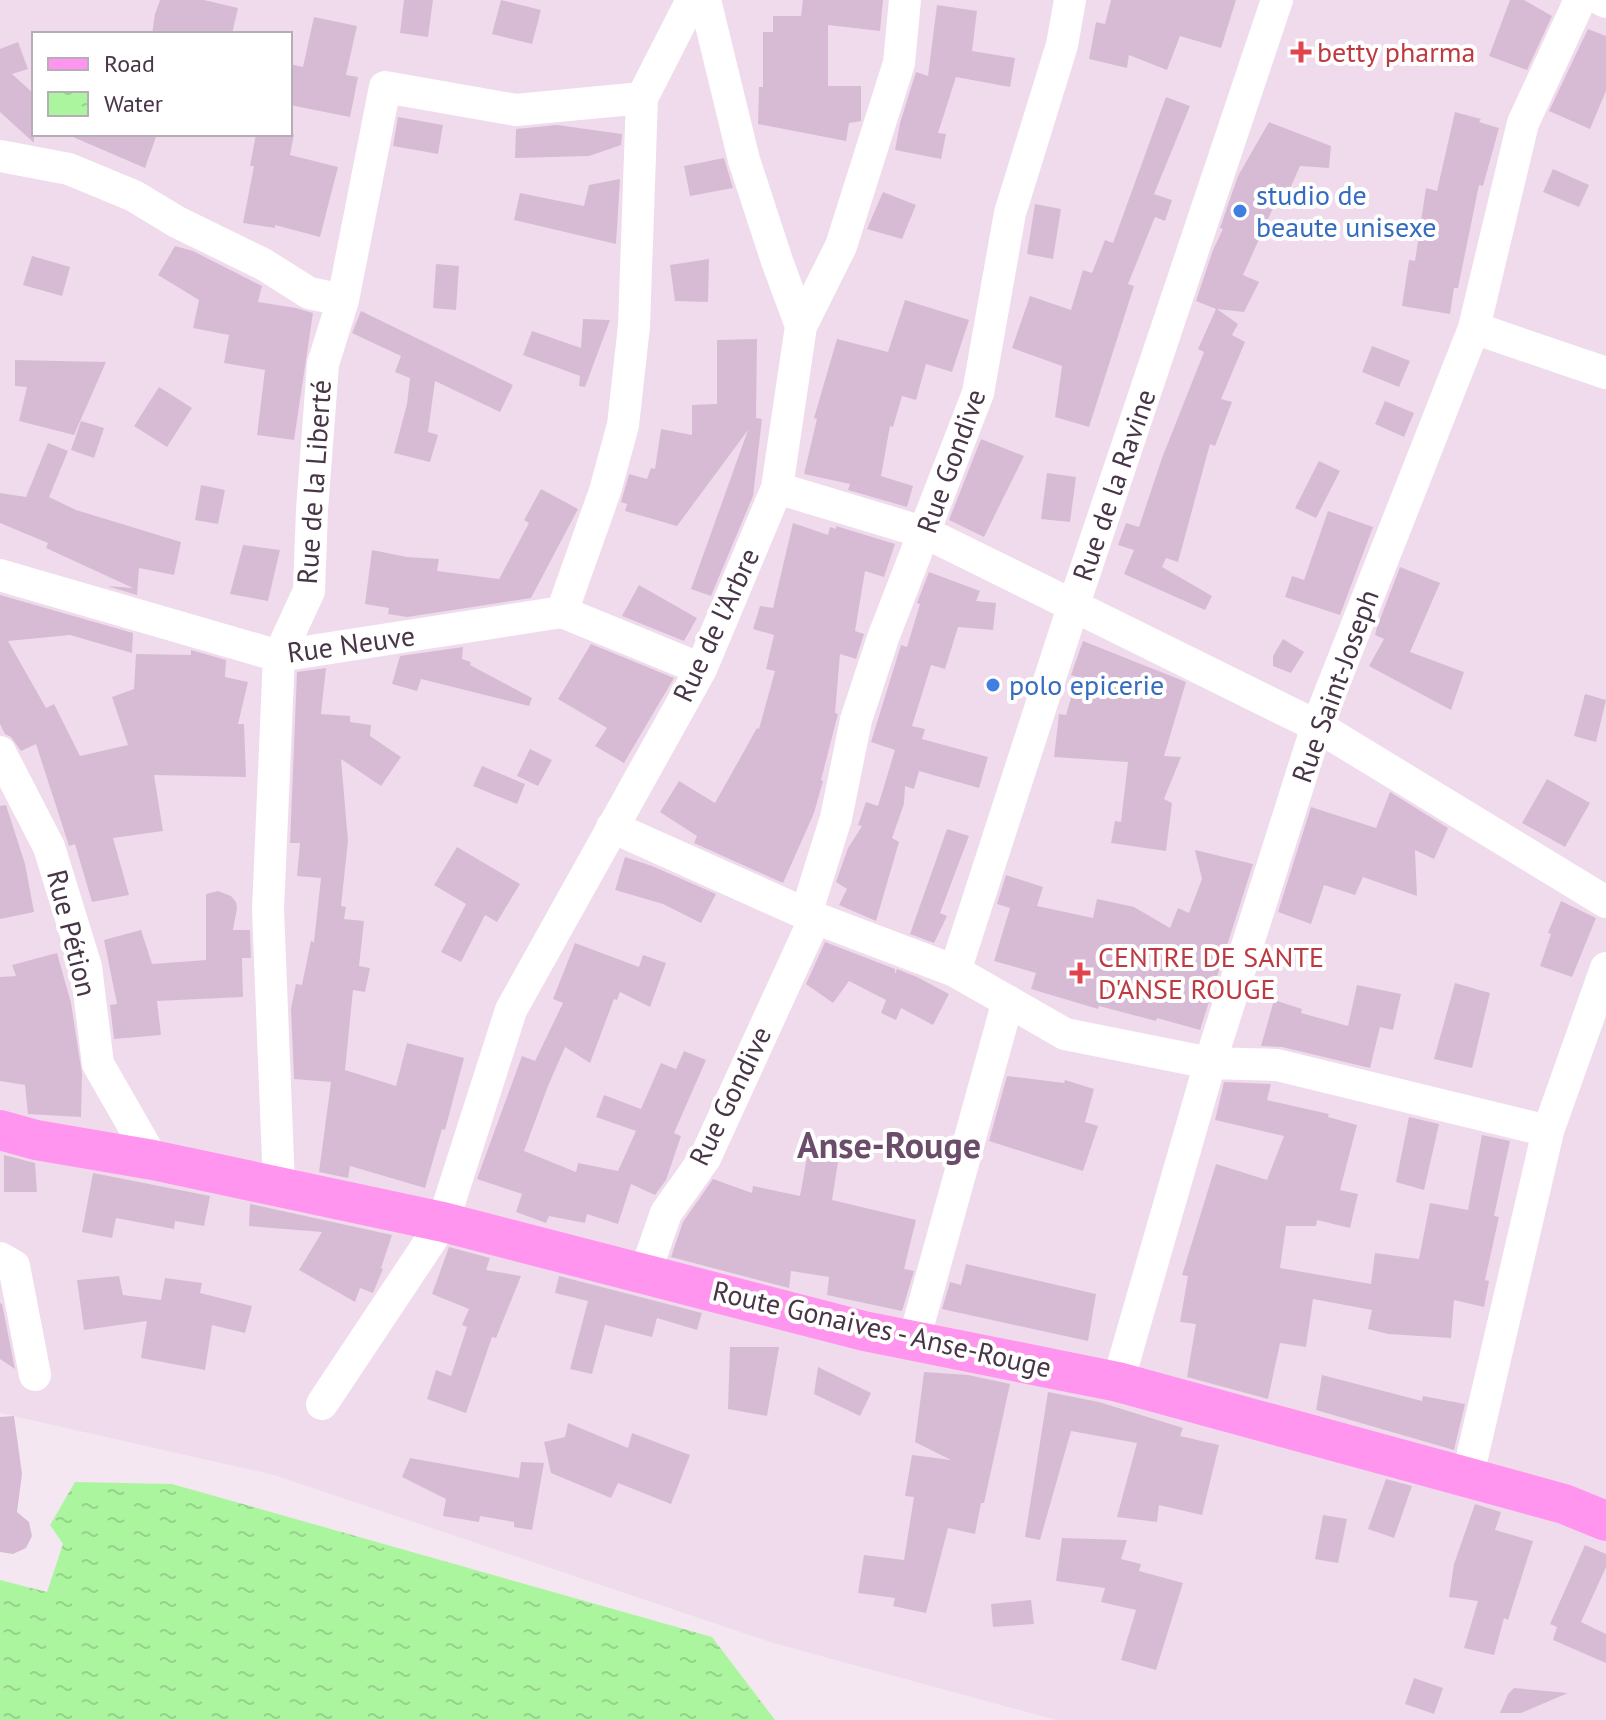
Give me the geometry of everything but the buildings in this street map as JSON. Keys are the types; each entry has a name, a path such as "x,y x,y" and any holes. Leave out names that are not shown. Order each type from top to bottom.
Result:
{"main road":[{"name":"Route Gonaives - Anse-Rouge","path":"0,1130 36,1140 153,1160 443,1222 864,1331 1118,1382 1564,1504 1606,1521"}],"street":[{"path":"692,0 642,98 634,326 623,425 595,521 562,612 701,669"},
{"path":"705,0 744,160 801,326"},
{"name":"Rue de l'Arbre","path":"322,1404 443,1222 511,1010 701,669 777,488 801,326 841,246 890,94 899,63 905,0"},
{"name":"Rue Gondive","path":"645,1273 666,1213 705,1158 810,916 836,818 856,720 906,575 926,533 978,393 1010,213 1062,45 1070,0"},
{"name":"Rue de la Ravine","path":"955,971 1073,607 1277,0"},
{"name":"Rue Saint-Joseph","path":"1118,1382 1210,1063 1317,726 1474,328 1523,123 1580,0"},
{"name":"Rue de la Liberté","path":"279,1186 268,910 279,656 309,591 323,364 343,300 385,87 516,110 642,98"},
{"path":"0,156 69,169 134,196 177,222 263,264 309,293 343,300"},
{"path":"1474,328 1606,373"},
{"path":"777,488 926,533 1317,726 1606,902"},
{"name":"Rue Neuve","path":"0,575 279,656 562,612"},
{"name":"Rue Pétion","path":"0,752 49,847 86,967 98,1064 153,1160"},
{"path":"612,827 810,916 955,971 1065,1034 1210,1063 1277,1065 1548,1131"},
{"path":"1467,1479 1548,1131 1606,968"},
{"path":"914,1340 1008,1001"},
{"path":"0,1258 14,1266 35,1375"}],"shaded area":[{"path":"0,0 1606,0 1606,1720 1056,1720 773,1643 274,1475 0,1413"}],"water":[{"path":"75,1482 172,1484 712,1637 775,1720 0,1720 0,1580 47,1592 63,1544 50,1525"}],"place":[{"name":"betty pharma","path":"1301,52"},
{"name":"studio de beaute unisexe","path":"1240,211"},
{"name":"polo epicerie","path":"993,685"},
{"name":"CENTRE DE SANTE D'ANSE ROUGE","path":"1080,973"}],"district":[{"name":"Anse-Rouge","path":"889,1145"}]}
